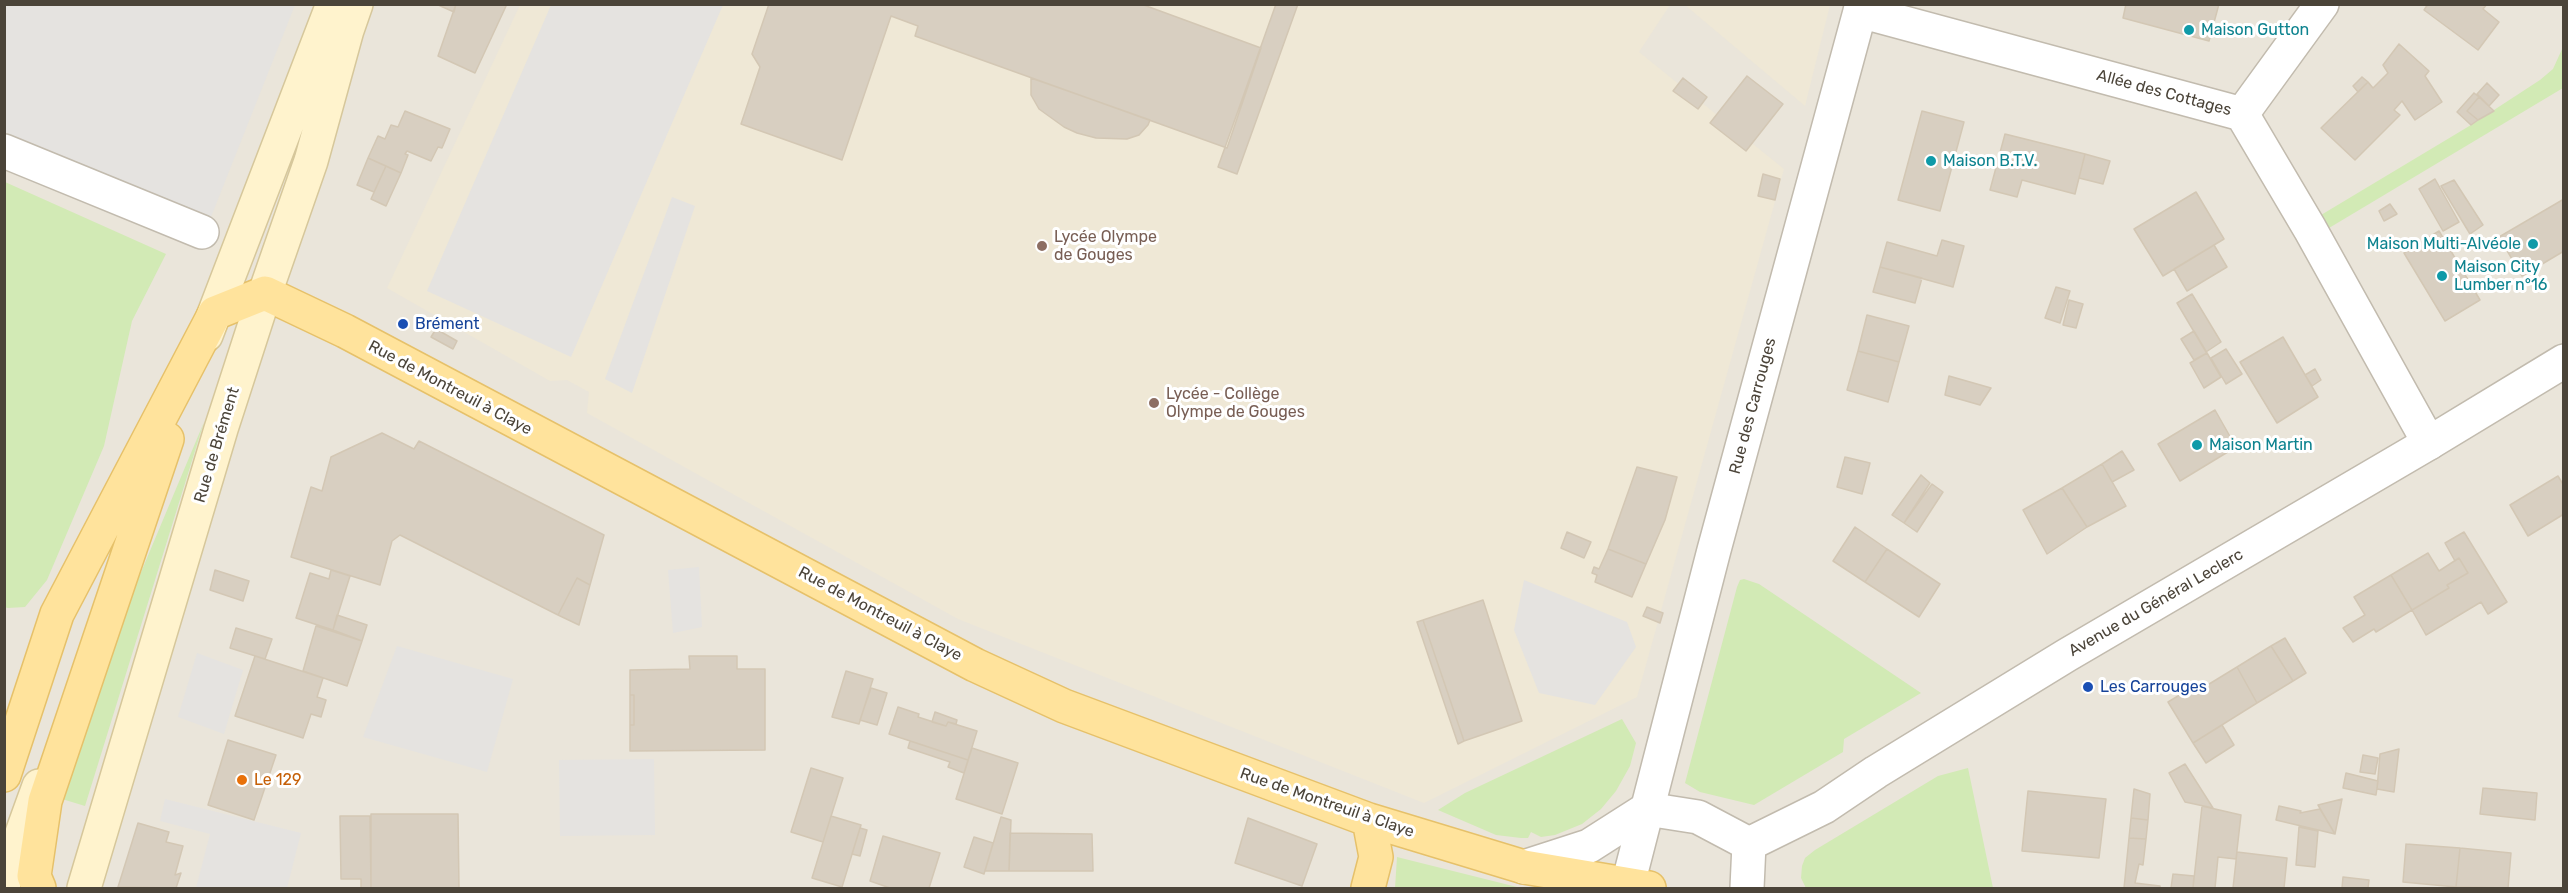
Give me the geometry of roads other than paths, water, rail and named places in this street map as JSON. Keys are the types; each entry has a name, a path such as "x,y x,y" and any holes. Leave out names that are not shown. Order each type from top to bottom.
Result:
{"main road":[{"path":"4,883 95,622 333,4"},
{"name":"Rue de Brément","path":"83,883 218,439 311,160 356,4"},
{"path":"4,775 57,614 215,313 265,293"},
{"name":"Rue de Montreuil à Claye","path":"265,293 345,331 975,665 1075,710 1369,820 1524,867 1634,887"},
{"path":"39,888 34,876 45,801 170,431"},
{"path":"1368,888 1376,857 1369,820"}],"street":[{"path":"2242,114 2322,4"},
{"name":"Allée des Cottages","path":"1861,8 2242,114 2310,229 2429,443"},
{"name":"Rue des Carrouges","path":"1634,887 1647,809 1714,550 1861,8"},
{"path":"4,151 202,232"},
{"name":"Avenue du Général Leclerc","path":"1749,844 1824,807 1876,772 2067,655 2429,443 2564,361"},
{"path":"1524,867 1588,846 1647,809 1698,817 1749,844 1747,888"}],"place":[{"name":"Maison Gutton","path":"2189,30"},
{"name":"Maison B.T.V.","path":"1931,161"},
{"name":"Maison Multi-Alvéole","path":"2533,244"},
{"name":"Lycée Olympe de Gouges","path":"1042,246"},
{"name":"Maison City Lumber n°16","path":"2442,276"},
{"name":"Brément","path":"403,324"},
{"name":"Lycée - Collège Olympe de Gouges","path":"1154,403"},
{"name":"Maison Martin","path":"2197,445"},
{"name":"Les Carrouges","path":"2088,687"},
{"name":"Le 129","path":"242,780"}]}
